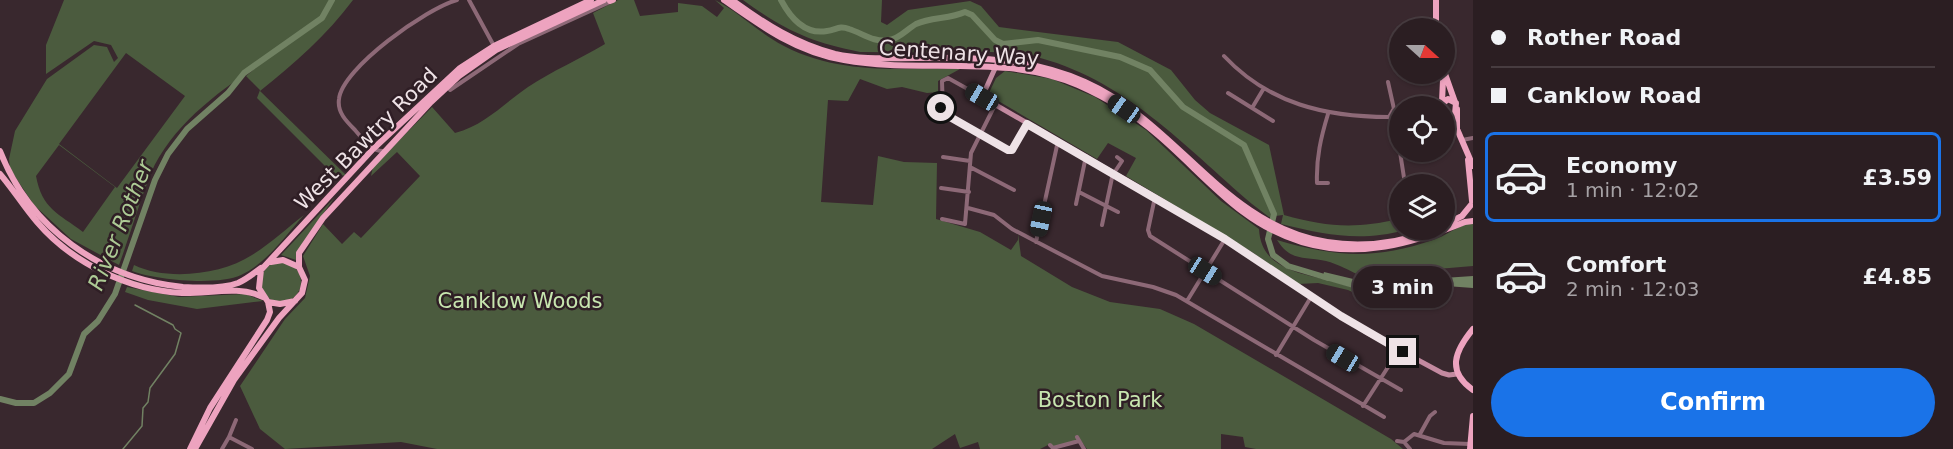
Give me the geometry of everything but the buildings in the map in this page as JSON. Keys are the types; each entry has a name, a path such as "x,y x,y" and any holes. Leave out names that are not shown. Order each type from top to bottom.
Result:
{"main road":[{"name":"West Bawtry Road","path":"130,280 170,286 225,286 244,280 267,264 373,149 460,68 494,46 591,0"},
{"name":"West Bawtry Road","path":"299,267 299,253 316,227 431,102 459,76 492,53 609,0"},
{"name":"Centenary Way","path":"723,0 771,34 827,56 857,62 994,68 1032,72 1075,84 1112,101 1159,135 1228,201 1277,231 1313,245 1346,250 1372,249 1413,242 1473,221"},
{"path":"1436,0 1436,18"},
{"name":"Centenary Way","path":"734,1 773,30 805,45 837,54 872,58 1003,60 1055,70 1086,82 1130,107 1171,140 1257,220"},
{"path":"982,58 994,68"},
{"path":"431,102 450,90"},
{"path":"1455,102 1457,129 1473,166"},
{"path":"1455,112 1457,109"},
{"path":"0,151 20,192 44,222 76,249 116,274"},
{"path":"1467,154 1473,215"},
{"path":"0,174 37,222 58,242 88,264 130,280 172,292 203,294 246,291 280,304 294,302"},
{"path":"1455,220 1462,216 1472,202"},
{"name":"Centenary Way","path":"1277,231 1314,240 1356,245 1401,240"},
{"path":"190,449 210,408 269,316 266,299 258,281 267,264 283,260 299,267 304,285 216,408 195,449"},
{"path":"1473,329 1470,338 1456,359 1457,374 1473,390"},
{"path":"253,342 264,338"},
{"path":"1470,447 1473,416"}],"street":[{"path":"385,151 373,149 340,113 339,97 342,88 407,24 426,12 457,0"},
{"path":"469,0 494,46"},
{"name":"West Bawtry Road","path":"450,90 518,44 609,0"},
{"path":"1224,56 1235,68 1264,88 1300,105 1328,114 1389,117"},
{"path":"982,97 991,81 994,68 1003,60"},
{"path":"1027,124 1010,151 943,113 941,95 944,79 950,79 1114,172 1225,239 1311,297 1399,350 1446,375 1457,374"},
{"path":"1388,82 1391,96"},
{"path":"1252,108 1264,88"},
{"path":"1228,93 1273,121"},
{"path":"942,219 964,225 968,208 972,147 995,105"},
{"path":"1328,114 1318,151 1317,183 1328,183"},
{"path":"1461,140 1473,138"},
{"path":"1036,242 1058,141"},
{"path":"1076,204 1086,156"},
{"path":"943,157 970,164 1014,190"},
{"path":"1102,225 1114,172 1122,160 1117,157"},
{"path":"941,188 969,192"},
{"path":"1079,192 1118,212"},
{"path":"1155,197 1149,234 1293,327 1401,390"},
{"path":"968,208 994,215 1002,224 1102,276 1160,289 1187,301 1384,417"},
{"path":"1187,301 1225,239"},
{"path":"1276,355 1311,297"},
{"path":"1363,405 1399,350"},
{"path":"1420,434 1430,416 1435,412"},
{"path":"222,449 236,420"},
{"path":"1404,442 1409,436 1420,434 1444,443 1470,447"},
{"path":"229,437 252,449"},
{"path":"1050,445 1052,448 1078,439 1084,449"},
{"path":"1397,441 1404,442 1410,449"}],"green space":[{"path":"64,0 353,0 310,48 260,91 347,176 333,174 257,98 260,90 246,76 258,66 211,99 170,141 151,173 119,265 71,239 34,205 10,169 9,159 15,131 47,79 94,45 107,47 114,62 118,58 111,45 94,41 46,74 46,45","holes":["126,53 185,96 117,188 59,144","59,145 115,187 83,232 52,209 42,196 39,187 36,176"]},
{"name":"Canklow Woods","path":"618,0 634,0 640,16 678,12 678,3 702,6 717,17 724,8 715,0 784,46 826,62 870,68 960,69 938,81 938,92 927,93 902,87 887,89 860,79 848,101 828,100 821,202 873,205 878,156 904,162 937,163 936,219 980,232 1011,250 1018,240 1018,234 1021,256 1072,287 1110,302 1160,309 1194,324 1391,439 1403,449 1256,449 1245,447 1243,437 1221,434 1221,449 1087,449 1078,437 1077,441 1053,447 1050,444 1040,449 980,449 978,442 960,448 955,434 932,449 437,449 401,442 285,449 260,429 240,386 285,319 305,298 310,276 303,256 323,224 342,244 354,232 361,238 420,176 397,152 371,176 373,167 432,107 455,133 476,125 537,81 605,44 593,13"},
{"path":"743,0 882,0 881,22 887,25 908,10 970,1 981,6 999,27 1118,42 1171,70 1195,100 1210,113 1269,145 1284,215 1341,225 1389,221 1389,234 1343,236 1281,224 1283,215 1269,217 1151,116 1095,80 1065,66 1023,54 860,52 798,34"},
{"path":"1005,71 1052,79 1095,97 1146,130 1221,201 1259,229 1261,242 1267,253 1284,267 1366,292 1381,293 1403,290 1374,302 1348,290 1318,283 1298,284 1252,252 1126,176 1136,158 1108,143 1097,159 988,95 996,78"},
{"path":"335,197 303,242 296,260 281,255"},
{"path":"304,215 259,264 241,275 218,280 186,281 132,271 134,265 147,270 178,274 194,274 225,267 259,251"},
{"path":"1473,224 1473,266 1378,274 1371,271 1361,276 1330,262 1293,255 1287,252 1277,240 1337,253 1373,253 1392,251 1433,240 1455,240 1455,230"},
{"path":"281,262 295,268 301,282 295,296 281,302 267,296 261,282 267,268"},
{"path":"127,287 179,297 245,294 263,301 197,309 148,300 125,292"}],"shaded area":[{"path":"1324,272 1370,283 1473,276 1473,288 1446,286 1377,295 1322,279"}],"waterway":[{"name":"River Rother","path":"0,399 16,403 34,403 50,393 69,374 84,334 98,321 115,294 155,180 168,154 187,129 228,93 244,73 322,18 332,0"},
{"name":"River Rother","path":"781,0 799,23 819,32 843,27 884,41 896,38 916,24 965,12 972,15 995,40 1003,44 1038,40 1120,57 1150,70 1183,107 1244,145 1274,214 1268,239 1273,255 1288,266 1328,278"},
{"path":"123,449 142,426 143,408 148,402 150,388 175,354 181,333 173,325 135,305"}],"route":[{"path":"941,108 943,113 1010,151 1027,124 1105,167 1225,239 1366,332 1403,352"}],"park label":[{"name":"Boston Park","path":"1100,400"}]}
